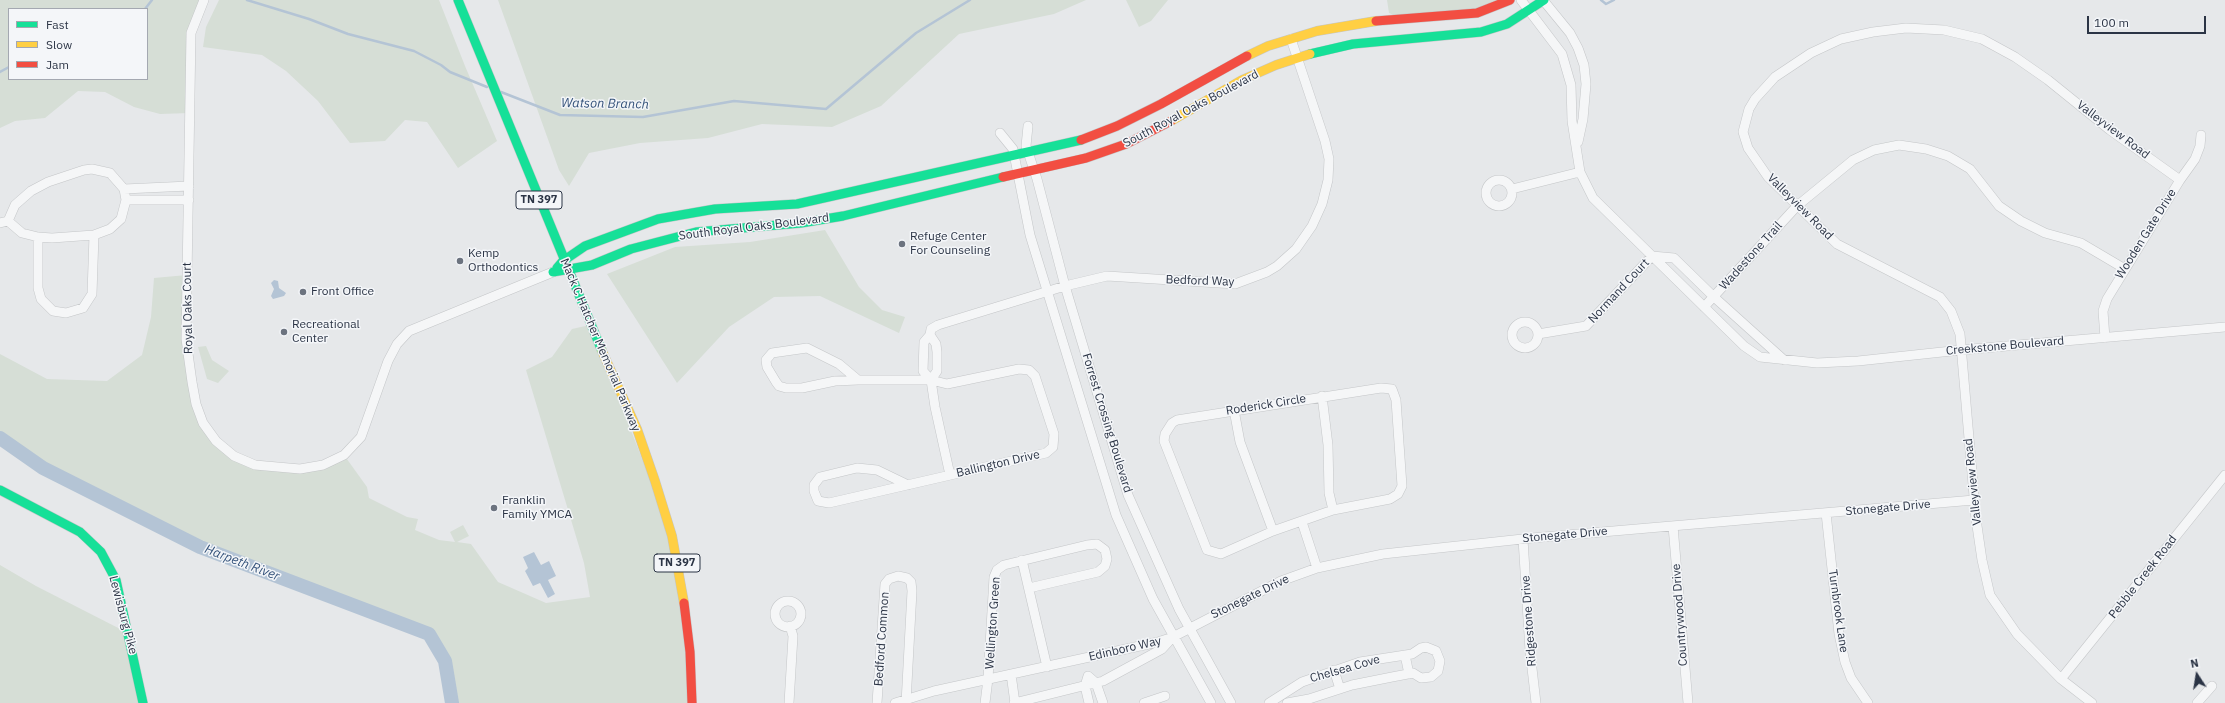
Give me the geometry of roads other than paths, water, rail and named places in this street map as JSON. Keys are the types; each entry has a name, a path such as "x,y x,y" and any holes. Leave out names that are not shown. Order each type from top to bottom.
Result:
{"main road":[{"name":"Mack C Hatcher Memorial Parkway","path":"458,0 472,38 568,271 637,429 672,536 686,613 692,703"},
{"name":"South Royal Oaks Boulevard","path":"553,272 564,261 585,246 658,219 715,209 797,204 1072,143 1117,126 1161,104 1231,63 1268,46 1291,39 1349,24 1477,13 1510,0"},
{"name":"South Royal Oaks Boulevard","path":"553,272 568,271 592,265 631,248 664,238 696,232 801,224 843,216 1086,158 1126,144 1172,121 1242,80 1297,57 1353,44 1481,32 1507,24 1530,11 1544,0"},
{"name":"Lewisburg Pike","path":"0,490 80,532 101,552 116,580 143,703"}],"street":[{"name":"Royal Oaks Court","path":"204,0 191,33 190,186 186,339 196,404 203,423 216,441 234,456 255,465 300,469 323,465 344,455 361,437 388,361 398,344 409,331 553,272"},
{"name":"Creekstone Boulevard","path":"1521,0 1562,54 1568,69 1580,172 1593,198 1744,346 1760,357 1786,361 1817,363 1858,361 1961,350 2225,327"},
{"name":"Creekstone Boulevard","path":"1544,0 1570,33 1578,48 1584,65 1586,84 1583,120 1576,148"},
{"name":"Valleyview Road","path":"2092,703 2062,679 2018,634 1990,595 1982,560 1974,500 1960,334 1951,311 1940,296 1837,244 1768,177 1748,148 1743,132 1749,109 1755,99 1775,77 1811,53 1841,39 1873,32 1906,28 1944,30 1982,39 2015,56 2048,80 2110,130 2180,180"},
{"name":"Bedford Way","path":"930,334 931,329 938,325 1065,286 1107,276 1235,284 1267,272 1277,266 1296,249 1312,226 1322,204 1328,180 1329,159 1325,141 1291,39"},
{"name":"Forrest Crossing Boulevard","path":"1028,126 1026,146 1034,170 1065,286 1128,495 1159,568 1189,628 1231,703"},
{"name":"Forrest Crossing Boulevard","path":"1000,133 1013,149 1016,174 1030,235 1116,515 1136,565 1173,637 1211,703"},
{"name":"Wooden Gate Drive","path":"2105,338 2103,311 2107,299 2180,180 2195,159 2200,146 2201,135"},
{"name":"Wadestone Trail","path":"1704,307 1797,206 1853,160 1874,150 1899,145 1948,156 1970,169 1999,206 2021,222 2045,233 2081,243 2125,269"},
{"path":"92,169 110,173 124,188 126,200 121,220 110,229 94,235 52,238 38,237 22,233 4,222 15,205 31,192 48,182 84,170 92,169"},
{"path":"1512,189 1580,172"},
{"path":"124,188 190,186"},
{"path":"126,200 189,200"},
{"path":"38,237 38,288 41,299 53,311 66,313 83,308 92,294 94,235"},
{"path":"1652,256 1674,258 1714,297 1786,361"},
{"name":"Normand Court","path":"1538,334 1586,326 1652,256"},
{"path":"908,485 877,470 857,468 820,477 814,485 814,491 818,501 829,503 908,485 950,475 935,407 931,380 923,371 924,342 930,334 936,344 937,352 937,371 931,380"},
{"path":"858,380 839,364 807,348 772,353 766,360 767,367 776,382 786,388 802,388 835,381 931,380"},
{"name":"Ballington Drive","path":"931,380 947,384 1019,369 1028,370 1035,376 1054,434 1053,447 1046,453 950,475"},
{"name":"Roderick Circle","path":"1381,388 1392,389 1396,400 1400,490 1390,499 1333,510 1273,531 1221,554 1207,550 1164,441 1168,428 1177,420 1234,410 1381,388"},
{"path":"1322,396 1328,445 1329,493 1333,510"},
{"path":"1234,410 1240,442 1273,531"},
{"name":"Pebble Creek Road","path":"2062,679 2225,475"},
{"name":"Stonegate Drive","path":"1173,637 1276,583 1318,568 1383,554 1524,539 1974,500"},
{"name":"Turnbrook Lane","path":"1826,513 1839,634 1845,662 1851,678 1868,703"},
{"path":"1302,522 1318,568"},
{"name":"Countrywood Drive","path":"1673,526 1688,703"},
{"name":"Ridgestone Drive","path":"1524,539 1530,651 1536,703"},
{"name":"Wellington Green","path":"985,703 988,679 994,577 997,570 1004,565 1022,560 1097,544 1105,550 1107,559 1105,566 1098,572 1029,588"},
{"path":"1022,560 1047,667"},
{"name":"Bedford Common","path":"878,703 885,584 889,578 898,576 907,578 911,582 912,591 907,702"},
{"path":"788,703 793,636 790,626"},
{"name":"Edinboro Way","path":"907,702 934,691 1084,659 1173,637"},
{"name":"Edinboro Way","path":"1015,703 1096,683 1127,669 1162,649 1173,637"},
{"name":"Chelsea Cove","path":"1269,703 1302,682 1360,662 1412,654 1416,650 1426,647 1436,652 1440,661 1438,670 1431,677 1422,678 1413,673 1340,689 1309,699 1288,703"},
{"path":"1405,655 1408,674"},
{"path":"1084,659 1088,676 1085,686 1089,703"},
{"path":"1334,670 1340,689"},
{"name":"Wellington Green","path":"1011,674 1015,703"},
{"path":"1088,676 1096,683 1102,703"},
{"path":"2197,703 2212,686"},
{"path":"1144,703 1165,696"},
{"name":"Edinboro Way","path":"895,703 922,703"}],"water":[{"path":"274,280 278,281 279,288 286,293 284,296 273,299 271,296 274,289 271,283"},
{"path":"534,552 541,565 549,561 556,576 548,580 555,594 548,598 540,583 533,586 525,571 528,568 523,557"}],"waterway":[{"name":"Watson Branch","path":"146,8 152,0"},
{"name":"Watson Branch","path":"247,0 309,19 348,34 414,51 441,65 450,72 487,87"},
{"name":"Watson Branch","path":"501,92 560,115 643,117 734,101 826,109 916,33 970,0"},
{"name":"Watson Branch","path":"1601,0 1606,4 1614,0"},
{"name":"Watson Branch","path":"0,72 8,68"},
{"name":"Harpeth River","path":"0,438 43,468 200,547 429,634 445,661 452,703"}],"place":[{"name":"Refuge Center For Counseling","path":"902,244"},
{"name":"Kemp Orthodontics","path":"460,261"},
{"name":"Front Office","path":"303,292"},
{"name":"Recreational Center","path":"284,332"},
{"name":"Franklin Family YMCA","path":"494,508"}]}
